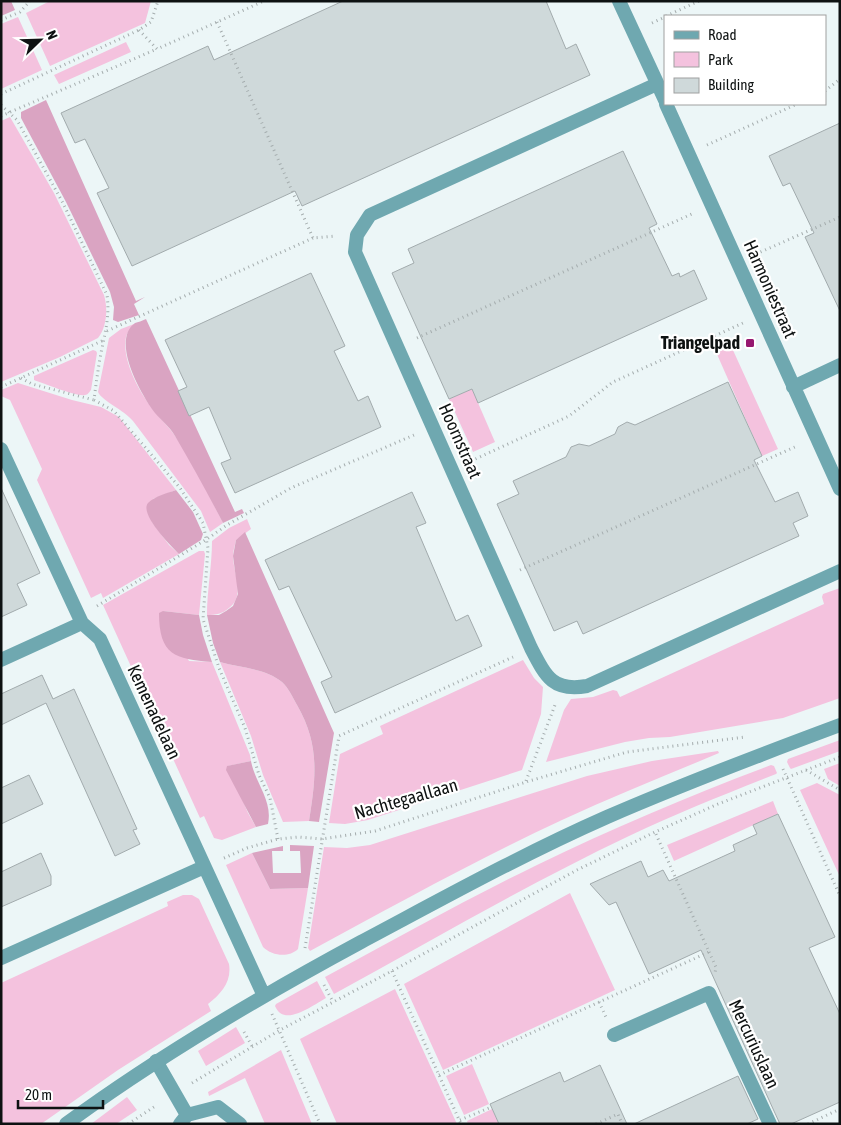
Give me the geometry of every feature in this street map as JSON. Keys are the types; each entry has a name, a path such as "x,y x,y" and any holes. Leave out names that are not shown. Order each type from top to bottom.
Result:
{"street":[{"path":"619,1 664,98"},
{"path":"357,235 370,216 657,84"},
{"name":"Harmoniestraat","path":"666,105 840,489"},
{"name":"Hoornstraat","path":"357,235 355,252 531,648 549,677 561,687"},
{"path":"793,387 840,365"},
{"name":"Kemenadelaan","path":"1,449 82,623 100,640 264,996"},
{"path":"561,687 588,686 840,571"},
{"path":"1,660 82,623"},
{"path":"66,1124 156,1061 264,996 473,882 598,822 775,749 840,725"},
{"path":"1,958 204,867"},
{"name":"Mercuriuslaan","path":"614,1035 709,992 770,1124"},
{"path":"156,1061 175,1094 184,1119 218,1106 240,1124"}],"path":[{"path":"1,20 20,12 30,1"},
{"path":"1,94 139,30 151,22 158,1"},
{"path":"1,116 264,1"},
{"path":"668,15 699,1"},
{"path":"217,22 313,238"},
{"path":"139,30 157,49"},
{"path":"826,90 840,79"},
{"path":"689,153 795,105"},
{"path":"1,106 17,120 63,203 104,287 109,309 107,331 94,400"},
{"path":"397,347 712,205"},
{"path":"738,262 840,217"},
{"path":"107,331 313,238 357,235"},
{"path":"452,470 569,416 613,382 761,314"},
{"path":"1,387 105,340"},
{"path":"20,378 32,384 94,400 114,411 180,488 203,523 208,539 203,619 219,668 245,728 259,775 270,798 278,839"},
{"path":"82,623 95,607 208,539 227,525 292,488 433,426"},
{"path":"501,579 816,437"},
{"path":"333,1002 304,947 339,736 531,648"},
{"path":"526,782 561,687"},
{"name":"Nachtegaallaan","path":"204,867 246,848 278,839 299,837 322,839 375,831 526,782 628,752 743,736 775,749"},
{"path":"775,749 786,778 840,896"},
{"path":"128,1124 280,1030 577,870 718,804 840,757"},
{"path":"806,770 840,790"},
{"path":"440,1074 709,952 655,832"},
{"path":"392,971 461,1122 489,1108"},
{"path":"264,996 320,1124"},
{"path":"808,1124 840,1109"},
{"path":"596,1124 618,1114 622,1124"}],"green space":[{"path":"50,1 151,1 145,23 50,66 26,13"},
{"path":"18,17 42,70 1,89 1,24"},
{"path":"126,42 131,52 59,84 54,75"},
{"path":"10,117 54,193 104,295 106,311 105,323 98,338 60,357 1,382 1,121"},
{"path":"134,324 126,337 126,356 129,367 144,397 173,433 187,455 223,523 210,532 201,511 133,421 104,399 98,392 109,338 121,329"},
{"path":"727,337 778,449 762,456 712,343"},
{"path":"93,350 97,353 91,390 87,394 75,394 34,380 34,376"},
{"path":"18,383 101,407 119,417 176,490 153,499 152,522 169,545 179,554 103,598 101,593 91,598 37,480 42,469 10,400 1,396 1,390"},
{"path":"472,389 495,442 473,452 449,399"},
{"path":"247,519 251,529 236,540 233,552 238,590 237,597 234,603 224,612 207,615 212,541 229,528"},
{"path":"199,551 204,551 205,554 199,615 163,611 189,661 212,662 250,755 251,761 228,766 256,827 222,840 214,838 204,816 200,818 103,605"},
{"path":"840,588 840,698 783,718 670,737 625,742 546,762 564,710 571,699 593,697 613,690 617,691 620,697 824,604 823,594"},
{"path":"523,660 534,678 543,687 541,714 522,770 368,820 345,824 329,823 340,754 383,734 380,726"},
{"path":"220,662 252,669 275,677 282,682 292,696 310,734 313,748 314,776 309,821 283,822 263,775 251,736"},
{"path":"840,740 840,751 791,769 787,762 788,759"},
{"path":"718,751 719,753 601,802 530,835 310,951 308,948 324,847 347,848 370,845 587,776 652,761"},
{"path":"840,763 840,786 828,779 824,769"},
{"path":"771,765 774,766 776,774 665,819 591,854 334,994 325,977 510,878 566,851 652,812"},
{"path":"817,783 840,795 840,877 800,790"},
{"path":"773,801 778,814 674,861 667,845"},
{"path":"252,853 270,889 308,888 298,949 290,954 276,954 263,947 226,865"},
{"path":"570,893 615,990 443,1070 404,984"},
{"path":"183,895 192,895 199,899 229,964 229,976 225,987 208,1004 211,1011 118,1070 41,1124 1,1124 1,983 168,906 167,902"},
{"path":"317,981 326,998 299,1013 285,1015 279,1012 275,1006 276,1004"},
{"path":"395,989 457,1124 337,1124 300,1039"},
{"path":"236,1027 245,1043 206,1066 198,1051"},
{"path":"281,1050 312,1124 265,1124 245,1078 209,1096 208,1092"},
{"path":"472,1064 489,1104 464,1115 446,1076"},
{"path":"127,1097 137,1110 116,1124 91,1124"},
{"path":"492,1109 499,1124 468,1124 467,1121"}],"shaded area":[{"path":"1,1 11,1 15,10 1,16"},
{"path":"46,100 136,301 145,297 134,304 139,315 118,322 113,320 114,307 110,292 66,202 21,118 21,112"},
{"path":"146,319 235,512 242,509 244,513 223,523 175,436 149,405 136,382 127,355 126,342 128,331 135,323"},
{"path":"176,490 193,512 203,534 201,540 179,554 157,530 146,508 148,503 154,498"},
{"path":"245,532 334,733 319,822 309,821 314,776 313,748 310,734 290,693 282,682 275,677 252,669 220,662 213,643 207,615 219,615 233,606 238,594 233,556 236,540"},
{"path":"163,611 199,615 212,662 179,656 166,646 160,627 159,613"},
{"path":"251,761 266,799 269,815 268,824 256,827 226,770 227,766"},
{"path":"290,845 314,846 308,888 270,889 252,853 283,846 283,851 272,851 273,873 301,873 300,851 290,851"}],"building":[{"path":"343,1 546,1 566,49 576,44 590,75 302,206 295,191 132,266 97,193 109,188 85,139 75,143 61,113 208,46 214,60"},
{"path":"840,123 840,311 805,237 814,233 790,183 783,186 769,156"},
{"path":"623,151 657,224 649,228 672,276 679,273 680,277 694,270 707,299 478,403 472,389 449,399 392,273 414,263 408,249"},
{"path":"311,273 345,346 334,351 358,401 368,396 381,427 235,493 221,463 231,459 209,407 189,416 178,391 187,387 165,340"},
{"path":"728,382 762,456 754,460 775,502 798,492 808,516 793,523 799,536 583,634 577,621 554,631 497,504 519,494 513,481 566,457 571,447 579,444 589,446 615,434 618,427 627,422 635,425"},
{"path":"1,488 40,573 17,584 27,605 1,617"},
{"path":"412,492 426,523 416,527 456,621 468,615 482,646 335,713 321,682 332,677 289,586 279,590 265,560"},
{"path":"42,675 53,699 74,689 137,829 133,830 140,844 115,856 46,703 1,725 1,694"},
{"path":"29,775 43,804 1,824 1,788"},
{"path":"778,814 835,937 809,948 840,1014 840,1102 791,1124 780,1124 701,950 649,974 616,902 609,905 590,884 641,861 648,877 663,870 669,881 735,851 733,845 757,834 753,825"},
{"path":"41,853 51,876 51,885 1,907 1,872"},
{"path":"600,1065 627,1124 499,1124 490,1104 560,1072 564,1082"},
{"path":"738,1076 758,1119 747,1124 634,1124"}],"place":[{"name":"Triangelpad","path":"750,343"}]}
